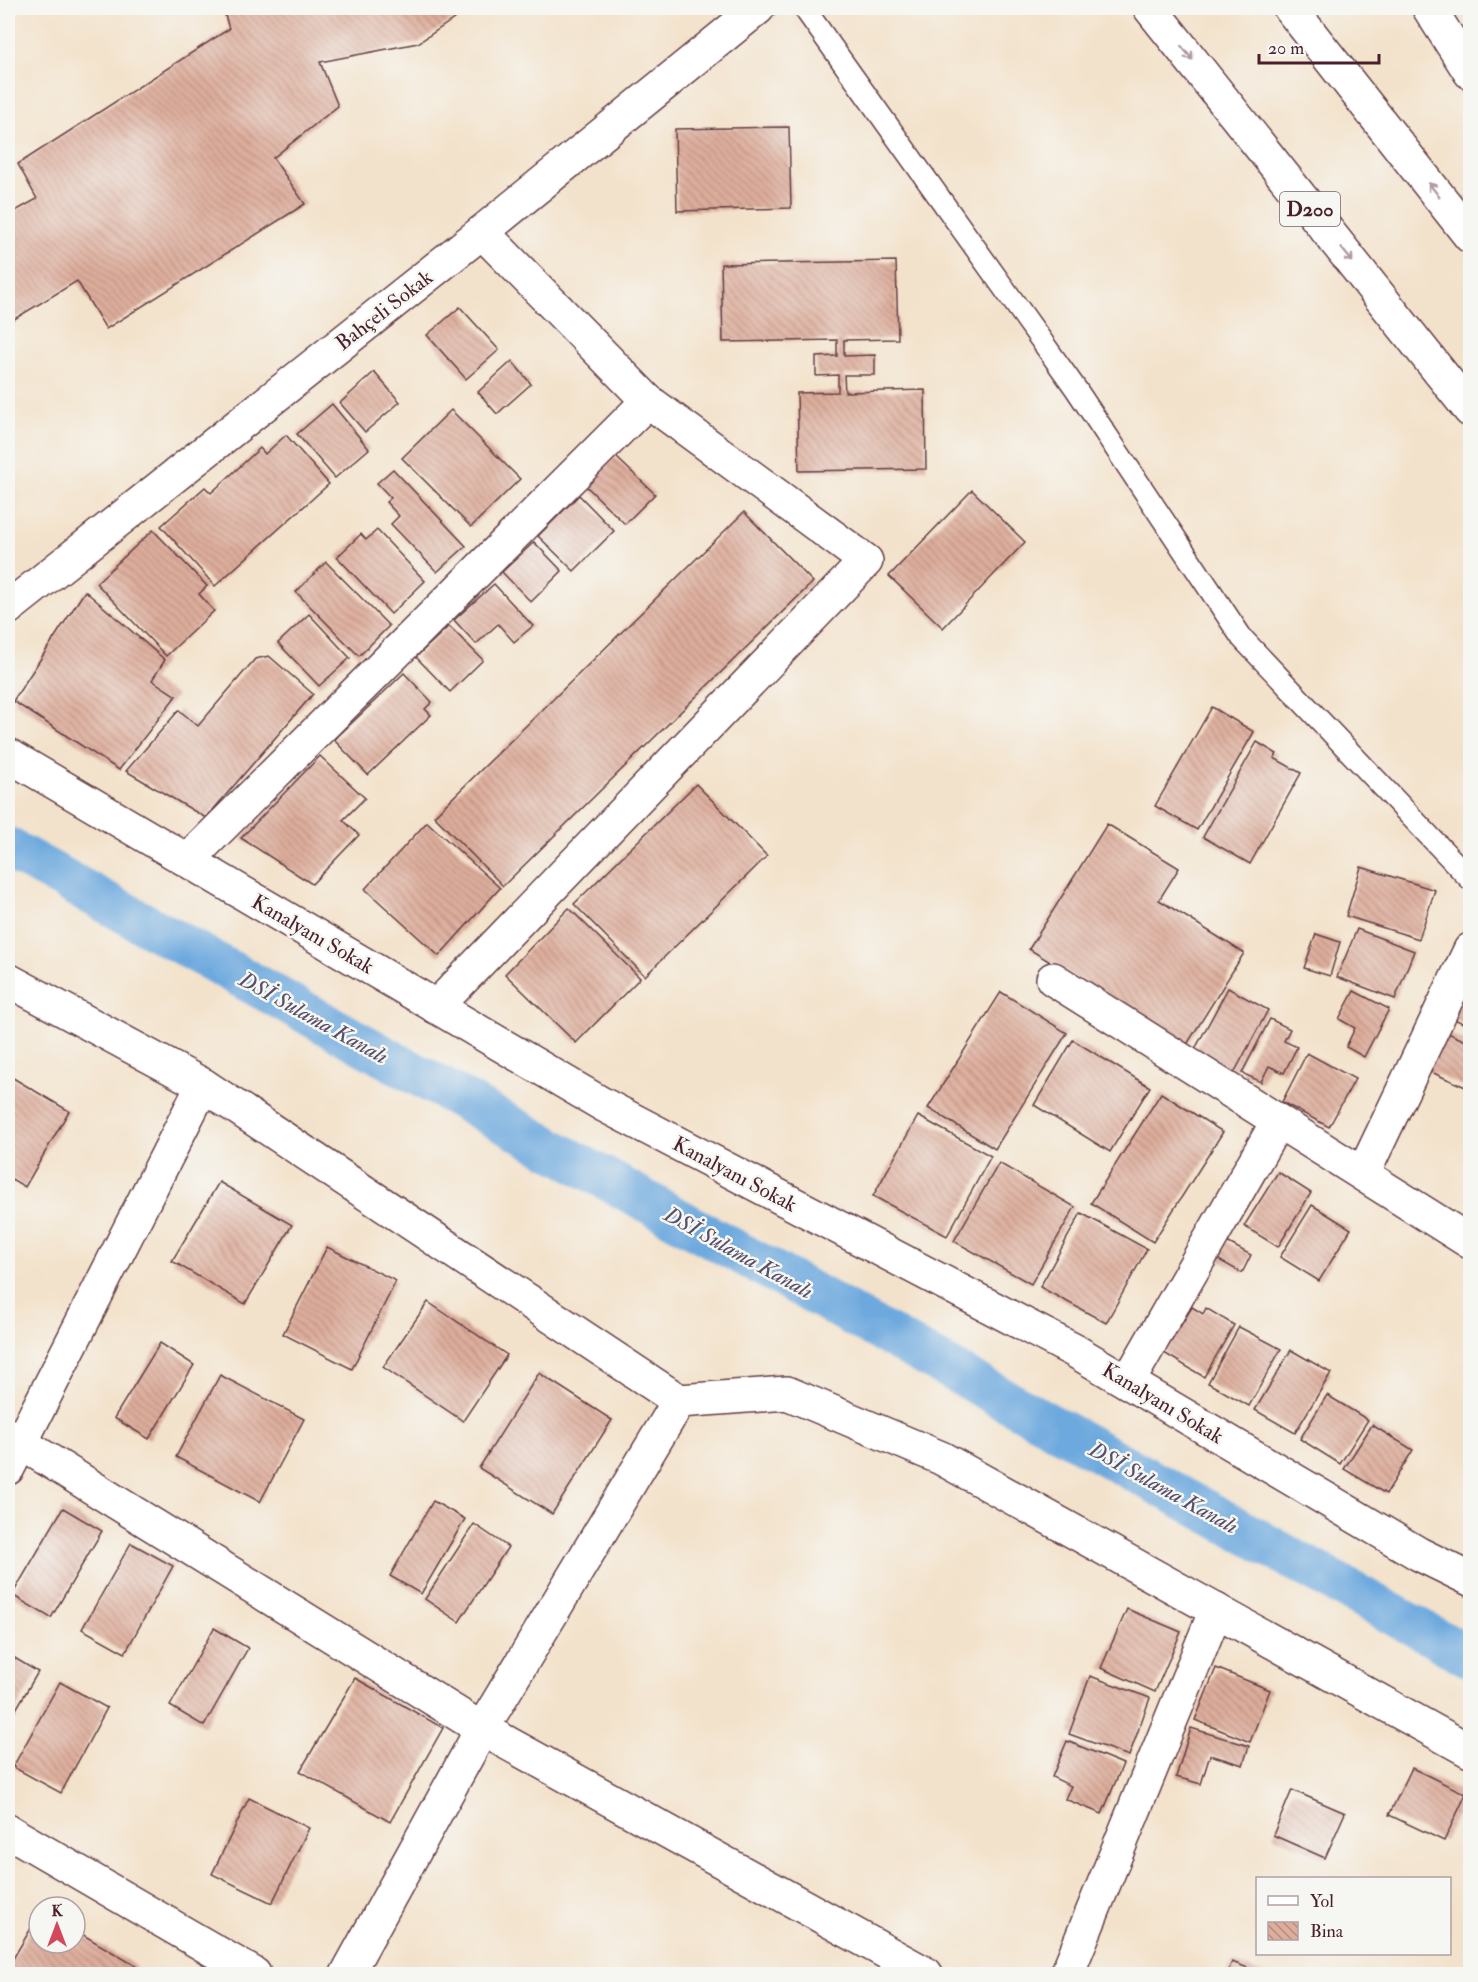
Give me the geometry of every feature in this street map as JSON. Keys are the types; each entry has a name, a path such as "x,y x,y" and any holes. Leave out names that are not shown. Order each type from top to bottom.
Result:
{"main road":[{"name":"Bahçeli Sokak","path":"8,608 482,232 758,8"},
{"name":"D200","path":"1150,8 1470,410"},
{"path":"1290,8 1470,236"},
{"path":"1429,8 1470,72"},
{"path":"436,1006 866,561 648,401 482,232"},
{"path":"188,860 648,401"},
{"name":"Kanalyanı Sokak","path":"8,755 602,1104 1075,1352 1419,1554 1470,1579"},
{"path":"1363,1174 1470,950"},
{"path":"1053,979 1470,1242"},
{"path":"8,980 203,1085 679,1401 788,1393 941,1458 1470,1751"},
{"path":"203,1085 12,1449 482,1729 926,1974"},
{"path":"1128,1382 1278,1121"},
{"path":"347,1974 482,1729 679,1401"},
{"path":"1067,1974 1216,1610"},
{"path":"8,1831 255,1974"}],"lane":[{"path":"804,8 1076,389 1242,638 1470,879"}],"building":[{"path":"223,8 470,8 418,43 320,62 338,106 273,158 305,204 106,329 77,281 8,323 8,215 37,199 18,164 229,29"},
{"path":"789,127 791,208 677,211 675,129"},
{"path":"896,261 898,339 844,340 844,356 875,355 875,375 844,375 845,392 925,390 926,469 799,471 797,393 838,392 838,375 816,376 816,357 837,356 837,340 723,342 721,264"},
{"path":"460,307 499,350 466,379 427,335"},
{"path":"512,361 531,384 497,414 478,392"},
{"path":"374,372 400,402 365,432 340,403"},
{"path":"332,404 369,449 335,478 297,434"},
{"path":"451,410 520,479 471,527 402,458"},
{"path":"286,435 329,484 215,586 161,526 205,487 211,493 260,448 265,454"},
{"path":"615,456 655,494 625,524 586,486"},
{"path":"393,469 466,546 437,572 391,524 399,516 386,502 391,498 377,483"},
{"path":"972,490 1025,542 943,628 889,576"},
{"path":"579,495 614,531 574,571 538,536"},
{"path":"744,512 813,582 503,886 434,816"},
{"path":"153,530 207,586 199,594 214,611 166,656 96,583"},
{"path":"377,530 425,581 391,614 337,557 361,534 366,540"},
{"path":"534,542 562,571 531,602 502,572"},
{"path":"326,562 389,626 359,656 296,592"},
{"path":"494,584 533,626 514,642 498,624 476,644 454,620"},
{"path":"85,591 165,660 152,680 176,696 119,770 13,701"},
{"path":"309,614 350,658 319,686 278,643"},
{"path":"449,626 483,660 450,692 416,657"},
{"path":"269,656 313,694 206,818 126,771 179,710 198,726 255,659"},
{"path":"404,673 432,702 425,709 431,715 368,775 334,740"},
{"path":"1212,707 1254,732 1197,830 1155,806"},
{"path":"1257,742 1277,754 1274,758 1301,773 1250,864 1203,837"},
{"path":"320,756 365,798 343,820 359,835 312,884 241,838"},
{"path":"696,784 767,856 645,976 574,904"},
{"path":"427,822 500,888 439,956 365,889"},
{"path":"1107,824 1179,868 1159,900 1244,953 1186,1046 1029,949"},
{"path":"1361,867 1435,890 1419,939 1346,916"},
{"path":"569,908 640,978 576,1043 505,974"},
{"path":"1357,929 1414,951 1395,999 1337,977"},
{"path":"1316,934 1340,942 1330,976 1304,968"},
{"path":"1470,978 1470,1026 1447,1016"},
{"path":"1228,988 1268,1010 1234,1073 1194,1051"},
{"path":"1354,991 1389,1009 1364,1057 1346,1047 1355,1028 1339,1019"},
{"path":"1001,992 1067,1033 995,1149 928,1108"},
{"path":"1270,1019 1290,1029 1284,1041 1297,1047 1284,1073 1269,1066 1261,1082 1242,1073"},
{"path":"1439,1029 1470,1043 1470,1089 1422,1068"},
{"path":"1073,1040 1150,1087 1110,1152 1034,1105"},
{"path":"1307,1053 1355,1079 1329,1127 1282,1102"},
{"path":"8,1075 69,1111 25,1187 8,1177"},
{"path":"1161,1093 1223,1132 1153,1242 1091,1203"},
{"path":"918,1116 991,1156 947,1236 873,1196"},
{"path":"999,1163 1075,1207 1031,1284 954,1241"},
{"path":"1278,1172 1311,1193 1278,1247 1244,1226"},
{"path":"219,1182 292,1225 245,1304 172,1261"},
{"path":"1312,1205 1351,1229 1319,1281 1280,1257"},
{"path":"1081,1213 1147,1249 1106,1323 1040,1287"},
{"path":"1227,1242 1251,1255 1242,1273 1217,1259"},
{"path":"327,1247 396,1281 352,1369 283,1334"},
{"path":"428,1302 507,1355 463,1421 383,1367"},
{"path":"1192,1307 1203,1314 1206,1308 1234,1325 1204,1377 1164,1353"},
{"path":"1239,1327 1281,1349 1249,1406 1208,1383"},
{"path":"160,1343 194,1365 149,1439 114,1418"},
{"path":"1291,1350 1331,1373 1295,1433 1255,1410"},
{"path":"539,1373 612,1420 552,1514 479,1468"},
{"path":"220,1375 304,1419 260,1502 176,1457"},
{"path":"1327,1395 1368,1420 1340,1464 1300,1439"},
{"path":"1372,1425 1413,1450 1386,1494 1344,1469"},
{"path":"433,1501 465,1519 421,1594 390,1576"},
{"path":"63,1508 102,1531 51,1618 12,1595"},
{"path":"474,1524 508,1547 459,1622 425,1599"},
{"path":"131,1543 173,1566 125,1653 82,1629"},
{"path":"1127,1609 1181,1632 1155,1692 1101,1668"},
{"path":"214,1628 248,1648 204,1726 170,1706"},
{"path":"8,1654 38,1672 8,1723"},
{"path":"1216,1668 1270,1690 1250,1742 1195,1720"},
{"path":"1090,1676 1150,1698 1129,1756 1069,1734"},
{"path":"355,1678 443,1728 390,1822 300,1771"},
{"path":"60,1682 107,1708 61,1793 13,1767"},
{"path":"1191,1728 1249,1746 1243,1765 1210,1755 1201,1784 1176,1777"},
{"path":"1067,1741 1123,1764 1102,1814 1065,1799 1071,1786 1052,1777"},
{"path":"1412,1768 1466,1794 1444,1841 1389,1815"},
{"path":"1292,1790 1345,1813 1325,1858 1273,1835"},
{"path":"249,1798 309,1828 272,1903 212,1874"},
{"path":"27,1935 27,1955 87,1955 87,1937 136,1966 131,1974 8,1974 8,1967"},
{"path":"1232,1962 1264,1974 1227,1974"}],"waterway":[{"name":"DSİ Sulama Kanalı","path":"8,848 1470,1657"}]}
